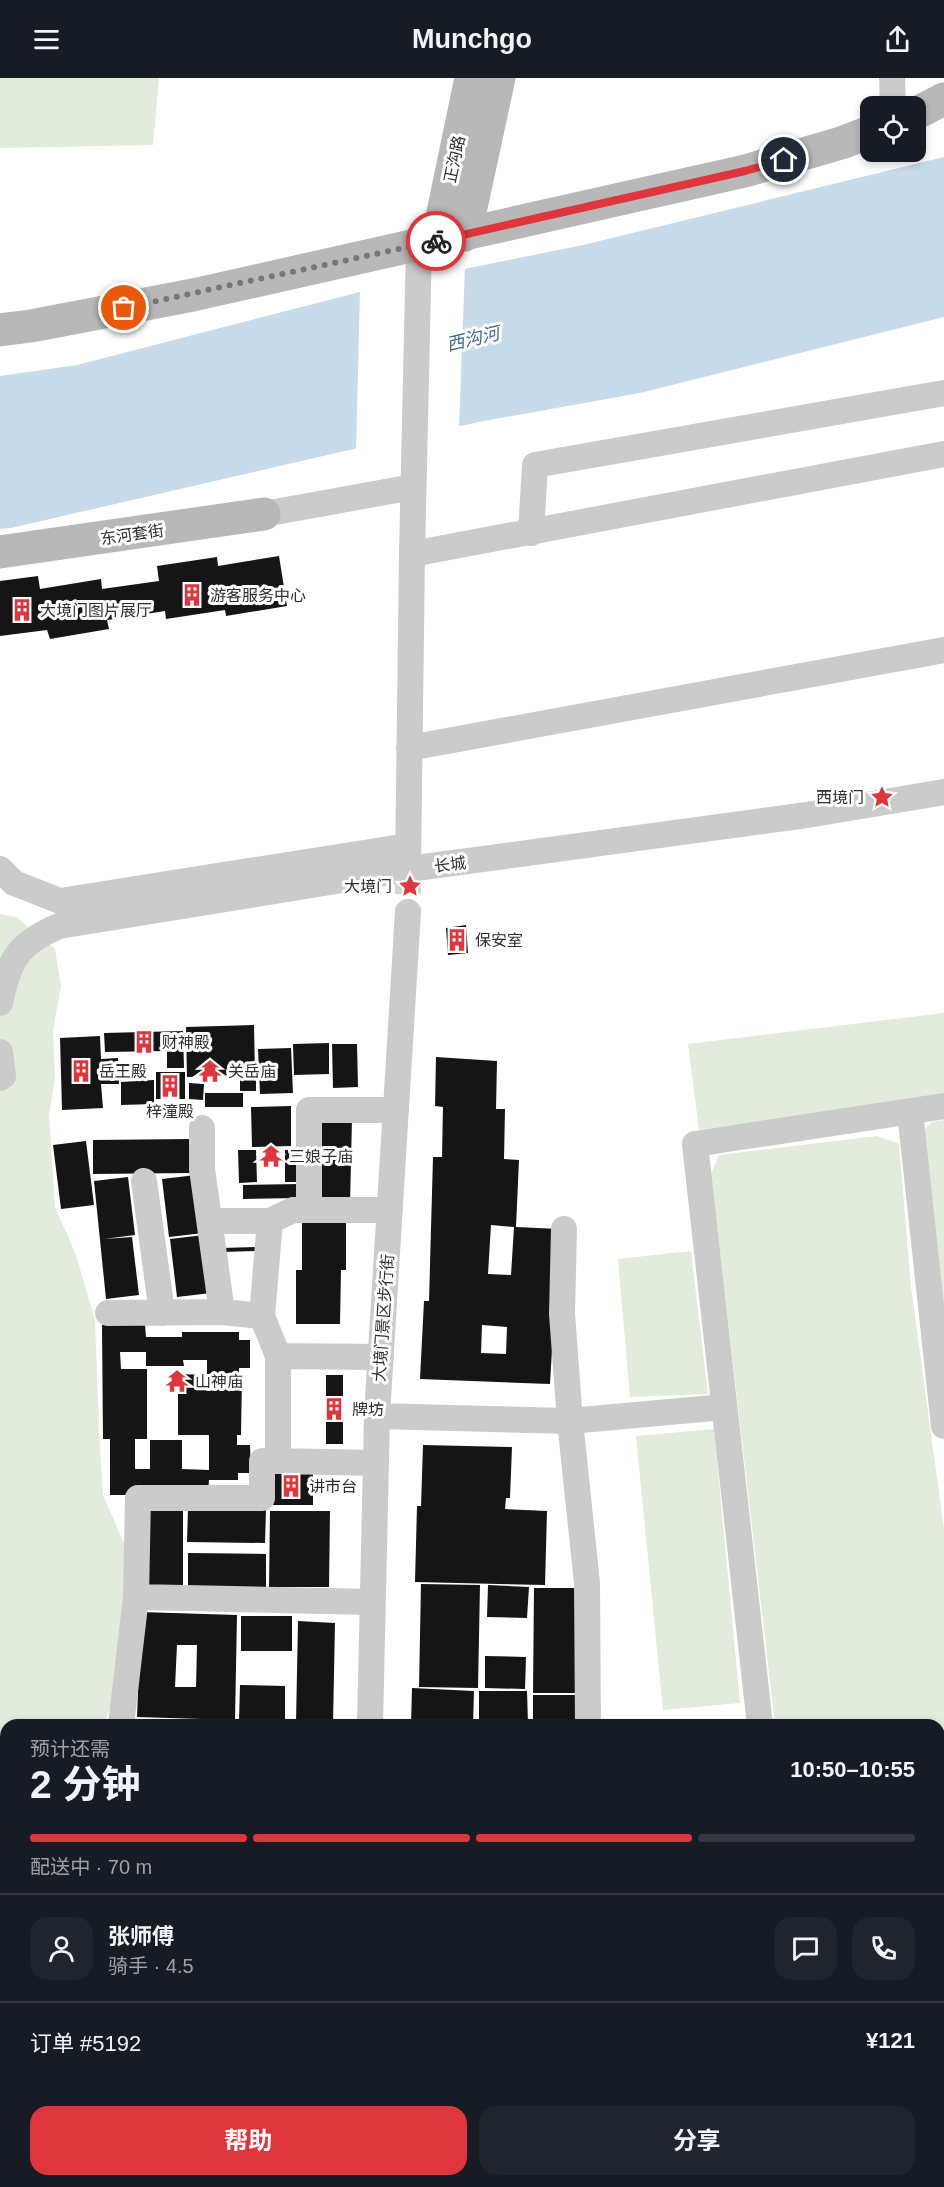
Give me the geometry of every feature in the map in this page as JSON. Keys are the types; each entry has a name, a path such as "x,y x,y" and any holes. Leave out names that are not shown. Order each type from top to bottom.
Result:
{"street":[{"name":"正沟路","path":"438,243 471,78"},
{"name":"正沟路","path":"438,243 498,78"},
{"path":"892,78 892,96"},
{"path":"926,108 944,99"},
{"path":"0,330 193,295 438,243 745,171 860,136"},
{"path":"0,869 14,883 60,901 408,857 414,455 438,243"},
{"path":"531,533 535,465 944,393"},
{"path":"412,554 944,454"},
{"path":"264,514 413,487"},
{"name":"东河套街","path":"0,552 264,514"},
{"path":"409,748 944,650"},
{"name":"长城","path":"0,1003 11,963 16,955 40,934 59,926 416,868 807,815 944,792"},
{"name":"大境门景区步行街","path":"370,1719 377,1416 408,912"},
{"path":"0,1052 3,1076 0,1078"},
{"path":"758,1719 695,1144 944,1106"},
{"path":"309,1210 309,1110 396,1110"},
{"path":"910,1112 944,1426"},
{"path":"202,1128 202,1169 215,1180 210,1221 222,1312"},
{"path":"144,1181 162,1313"},
{"path":"210,1221 270,1221 293,1210 390,1210"},
{"path":"270,1221 262,1316 278,1356 278,1461"},
{"path":"564,1229 562,1314 570,1421 587,1583 588,1719"},
{"path":"108,1314 222,1312 262,1316"},
{"path":"278,1356 381,1357"},
{"path":"377,1416 570,1421 724,1407"},
{"path":"122,1719 136,1597 138,1498 262,1498 262,1461 376,1463"},
{"path":"136,1597 372,1602"}],"green space":[{"path":"0,78 159,78 153,145 0,148"},
{"path":"0,914 16,917 55,949 61,986 53,1031 55,1077 49,1115 55,1207 76,1255 95,1320 103,1495 130,1557 111,1707 106,1719 0,1719"},
{"path":"944,1013 944,1096 699,1130 688,1044"},
{"path":"944,1120 944,1344 921,1134 931,1122"},
{"path":"877,1136 899,1144 911,1287 944,1529 944,1719 774,1719 711,1174 719,1155"},
{"path":"691,1251 708,1394 630,1397 618,1259"},
{"path":"714,1429 740,1703 663,1710 636,1436"}],"water":[{"name":"西沟河","path":"944,157 944,317 640,393 388,441 0,529 0,376 77,365 391,284 583,245"}],"pier":[{"path":"465,266 459,429 356,452 360,289"}],"building":[{"path":"279,556 287,606 226,616 225,610 166,619 165,611 107,620 109,629 50,639 47,630 0,636 0,581 38,576 40,589 101,579 102,589 159,581 157,566 217,557 218,566"},
{"name":"保安室","path":"466,925 468,953 448,955 446,928"},
{"path":"254,1025 255,1075 187,1077 186,1027"},
{"name":"财神殿","path":"183,1031 184,1068 167,1068 167,1051 105,1052 104,1033"},
{"name":"岳王殿","path":"100,1036 101,1059 118,1058 119,1084 101,1084 103,1108 62,1110 60,1038"},
{"path":"329,1043 329,1074 294,1075 293,1044"},
{"path":"332,1044 357,1044 358,1087 333,1088"},
{"path":"291,1048 293,1093 260,1094 258,1049"},
{"path":"436,1057 497,1061 496,1109 505,1109 504,1159 519,1160 516,1227 559,1229 550,1384 420,1379 424,1301 429,1301 433,1157 442,1157 443,1107 435,1106","holes":["491,1225 514,1227 511,1275 488,1274","482,1325 507,1327 506,1354 481,1353"]},
{"name":"梓潼殿","path":"156,1072 185,1072 185,1099 156,1099"},
{"path":"154,1080 154,1104 121,1105 121,1082"},
{"path":"240,1080 256,1080 256,1091 240,1091"},
{"path":"189,1083 204,1084 203,1100 189,1099"},
{"path":"205,1093 243,1093 243,1107 205,1107"},
{"path":"291,1106 291,1146 252,1147 251,1107"},
{"path":"318,1119 352,1119 350,1204 317,1203"},
{"path":"191,1139 191,1173 93,1174 93,1140"},
{"path":"86,1141 94,1205 61,1209 53,1145"},
{"path":"304,1149 304,1182 285,1182 285,1150"},
{"path":"238,1150 256,1150 257,1182 239,1183"},
{"path":"196,1175 203,1233 169,1237 162,1179"},
{"path":"128,1177 135,1235 104,1239 132,1237 139,1295 106,1299 94,1181"},
{"path":"300,1184 300,1198 243,1199 243,1185"},
{"path":"302,1215 346,1216 346,1270 341,1270 340,1324 296,1324 296,1270 302,1270"},
{"path":"204,1235 211,1293 177,1297 170,1239"},
{"path":"259,1247 260,1251 220,1252 220,1248"},
{"name":"山神庙","path":"102,1325 145,1325 146,1337 182,1337 182,1332 239,1332 239,1340 250,1340 250,1368 239,1368 239,1375 242,1375 241,1435 237,1435 237,1445 250,1445 251,1473 238,1473 238,1480 209,1480 208,1495 110,1495 110,1439 103,1439","holes":["120,1352 146,1352 146,1366 184,1366 183,1360 207,1360 207,1375 178,1374 178,1435 209,1435 209,1470 182,1469 182,1440 150,1440 150,1469 135,1469 135,1439 147,1439 147,1369 121,1369"]},
{"name":"牌坊","path":"326,1375 343,1375 343,1444 326,1444"},
{"path":"423,1445 512,1447 510,1498 506,1498 505,1509 547,1511 545,1585 415,1582 417,1506 421,1506"},
{"name":"讲市台","path":"268,1466 313,1466 313,1505 268,1505"},
{"path":"149,1506 183,1506 183,1585 149,1585"},
{"path":"188,1508 266,1509 265,1543 187,1542"},
{"path":"270,1511 330,1511 329,1587 269,1587"},
{"path":"188,1553 266,1554 266,1588 188,1587"},
{"path":"421,1584 480,1585 478,1688 419,1687"},
{"path":"488,1585 529,1587 527,1618 487,1617"},
{"path":"534,1588 582,1588 582,1693 533,1693"},
{"path":"141,1612 237,1615 235,1719 137,1717","holes":["177,1645 197,1645 196,1687 175,1687"]},
{"path":"241,1616 292,1616 292,1651 241,1651"},
{"path":"298,1621 335,1623 333,1719 296,1719"},
{"path":"485,1656 526,1657 525,1689 485,1688"},
{"path":"240,1685 285,1686 285,1719 239,1719"},
{"path":"412,1688 474,1691 473,1719 411,1719"},
{"path":"479,1691 527,1691 528,1719 479,1719"},
{"path":"533,1695 584,1695 584,1719 533,1719"}],"tunnel":[{"path":"408,868 408,912"}],"way so far":[{"path":"124,308 436,241"}],"place":[{"name":"游客服务中心","path":"192,595"},
{"name":"大境门图片展厅","path":"22,610"},
{"name":"西境门","path":"882,797"},
{"name":"大境门","path":"410,886"},
{"name":"保安室","path":"457,940"},
{"name":"财神殿","path":"144,1042"},
{"name":"岳王殿","path":"81,1071"},
{"name":"关岳庙","path":"210,1071"},
{"name":"梓潼殿","path":"170,1086"},
{"name":"三娘子庙","path":"271,1156"},
{"name":"山神庙","path":"177,1381"},
{"name":"牌坊","path":"334,1409"},
{"name":"讲市台","path":"291,1486"}],"route":[{"path":"436,241 745,171 784,160"}]}
